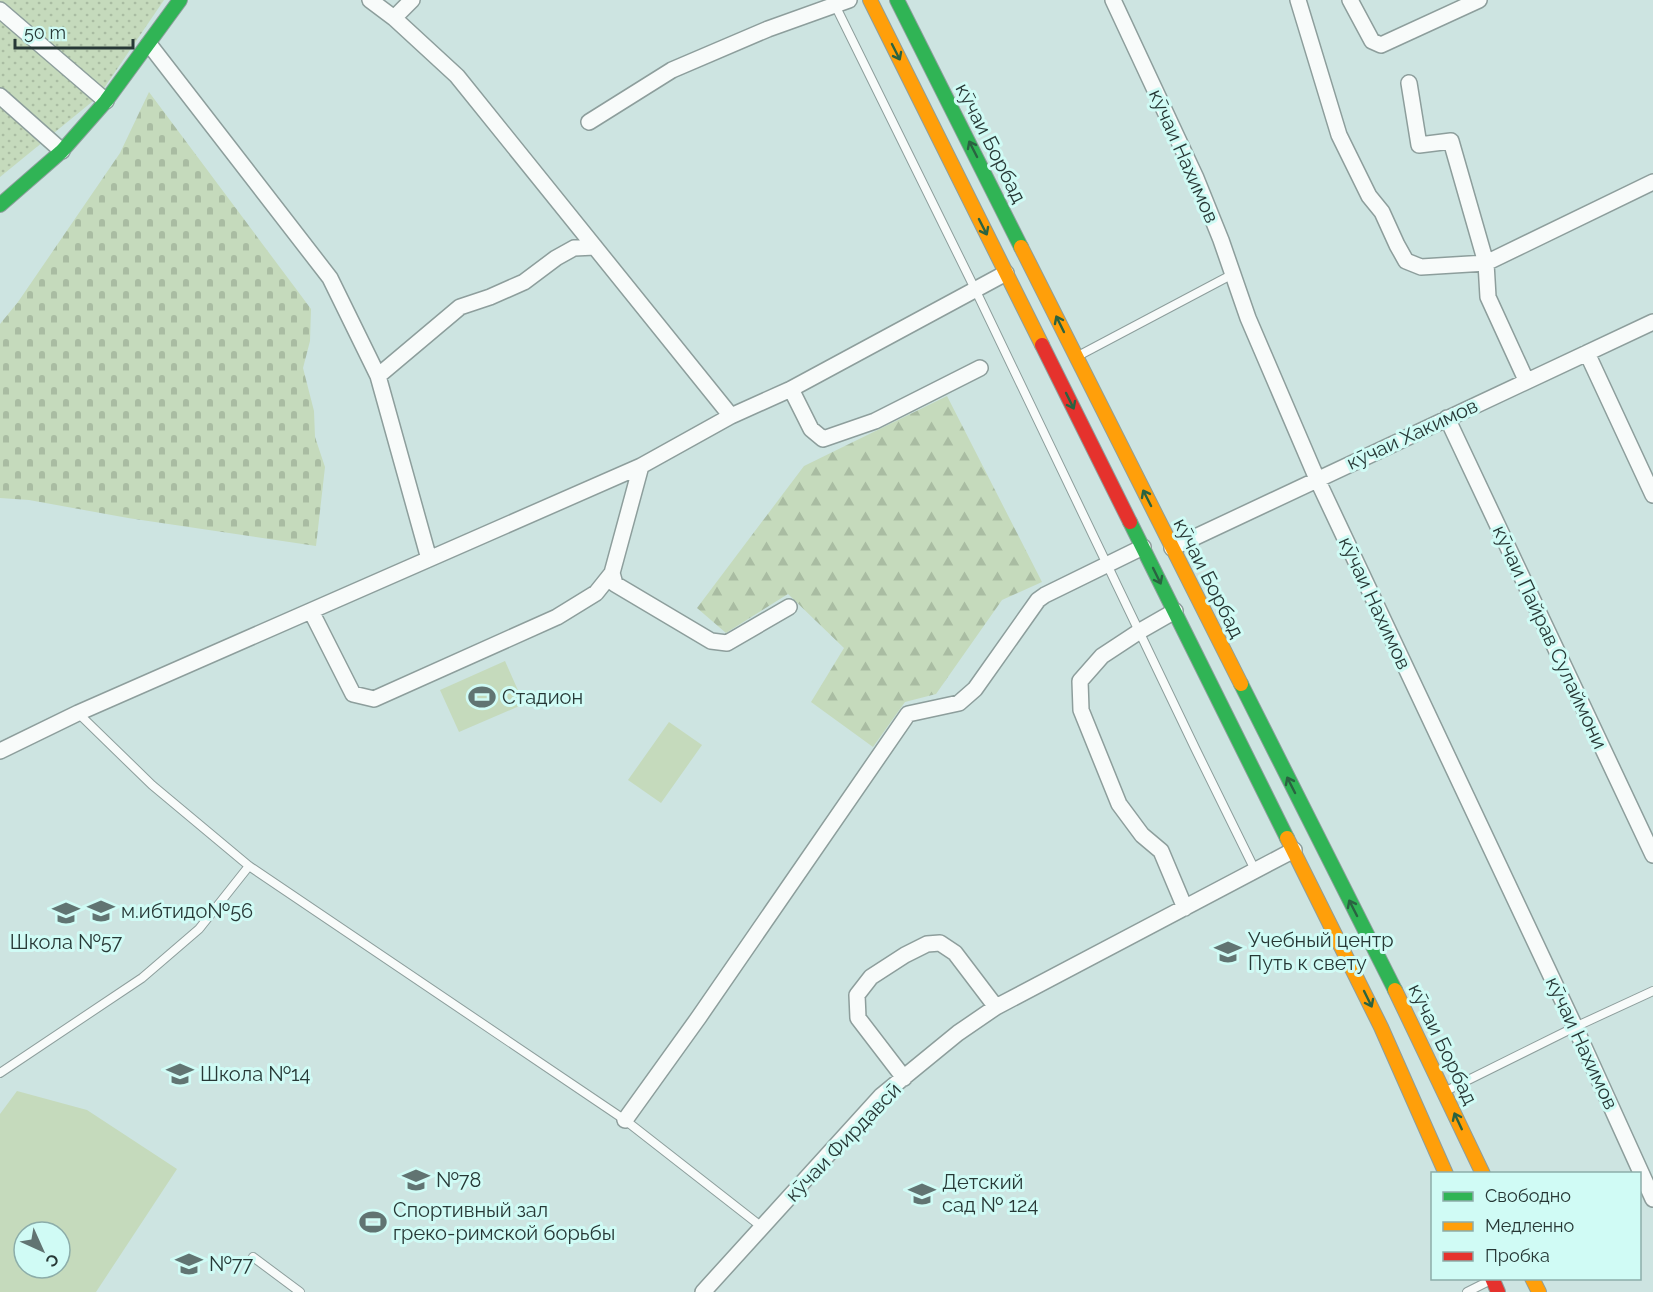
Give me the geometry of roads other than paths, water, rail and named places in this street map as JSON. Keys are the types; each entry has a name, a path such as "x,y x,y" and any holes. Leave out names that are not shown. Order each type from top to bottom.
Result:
{"main road":[{"path":"0,205 62,152 106,101 180,0"},
{"path":"870,0 1382,1027 1446,1172"},
{"name":"кӯчаи Борбад","path":"897,0 1445,1091 1483,1172"},
{"path":"1350,964 1363,964 1374,952"},
{"path":"1382,1027 1386,1019 1390,1017 1408,1017"}],"street":[{"path":"370,0 394,18 457,76 731,416"},
{"path":"394,18 412,0"},
{"name":"кӯчаи Нахимов","path":"1113,0 1196,178 1248,318 1317,479 1641,1172"},
{"path":"1298,0 1339,135 1407,261 1420,267 1486,263 1653,182"},
{"path":"1350,0 1372,41 1381,45 1479,0"},
{"path":"589,122 672,70 768,29 842,3"},
{"path":"0,10 106,101"},
{"path":"149,44 330,278 378,376 429,559"},
{"path":"1409,82 1419,145 1451,141 1486,263 1488,297 1526,380"},
{"path":"0,96 62,152"},
{"path":"378,376 460,307 524,282 556,258 574,248 595,247"},
{"path":"0,751 78,713 641,466 731,416 791,389 1006,273"},
{"name":"кӯчаи Хакимов","path":"1172,548 1653,322"},
{"path":"1587,352 1653,495"},
{"path":"791,389 811,429 823,439 875,421 980,368"},
{"name":"кӯчаи Пайрав Сулаймони","path":"1447,418 1653,855"},
{"path":"310,611 353,694 374,699 557,617 596,593 612,573 641,466"},
{"path":"625,1120 699,1017 908,714 959,703 975,689 1038,600 1143,547"},
{"path":"612,573 615,584 711,640 727,643 789,607"},
{"path":"1174,611 1102,656 1080,681 1081,710 1119,804 1142,836 1161,851 1185,908"},
{"name":"кӯчаи Фирдавсӣ","path":"703,1292 882,1096 958,1033 996,1007 1294,850"},
{"path":"904,1078 858,1018 857,995 871,977 927,944 940,943 955,953 996,1007"},
{"name":"кӯчаи Нахимов","path":"1641,1173 1653,1199"}],"lane":[{"path":"842,3 975,289 1255,870"},
{"path":"1076,357 1233,274"},
{"path":"78,713 152,785 249,866 625,1120 762,1227"},
{"path":"0,1073 142,978 199,929 249,866"},
{"path":"1445,1091 1653,991"},
{"path":"253,1257 300,1292"},
{"path":"1467,1292 1494,1283"}],"place":[{"name":"Стадион","path":"482,697"},
{"name":"м.ибтидо№56","path":"101,911"},
{"name":"Школа №57","path":"66,913"},
{"name":"Учебный центр Путь к свету","path":"1228,952"},
{"name":"Школа №14","path":"180,1074"},
{"name":"№78","path":"416,1180"},
{"name":"Детский сад № 124","path":"922,1194"},
{"name":"Спортивный зал греко-римской борьбы","path":"373,1222"},
{"name":"№77","path":"189,1264"}]}
